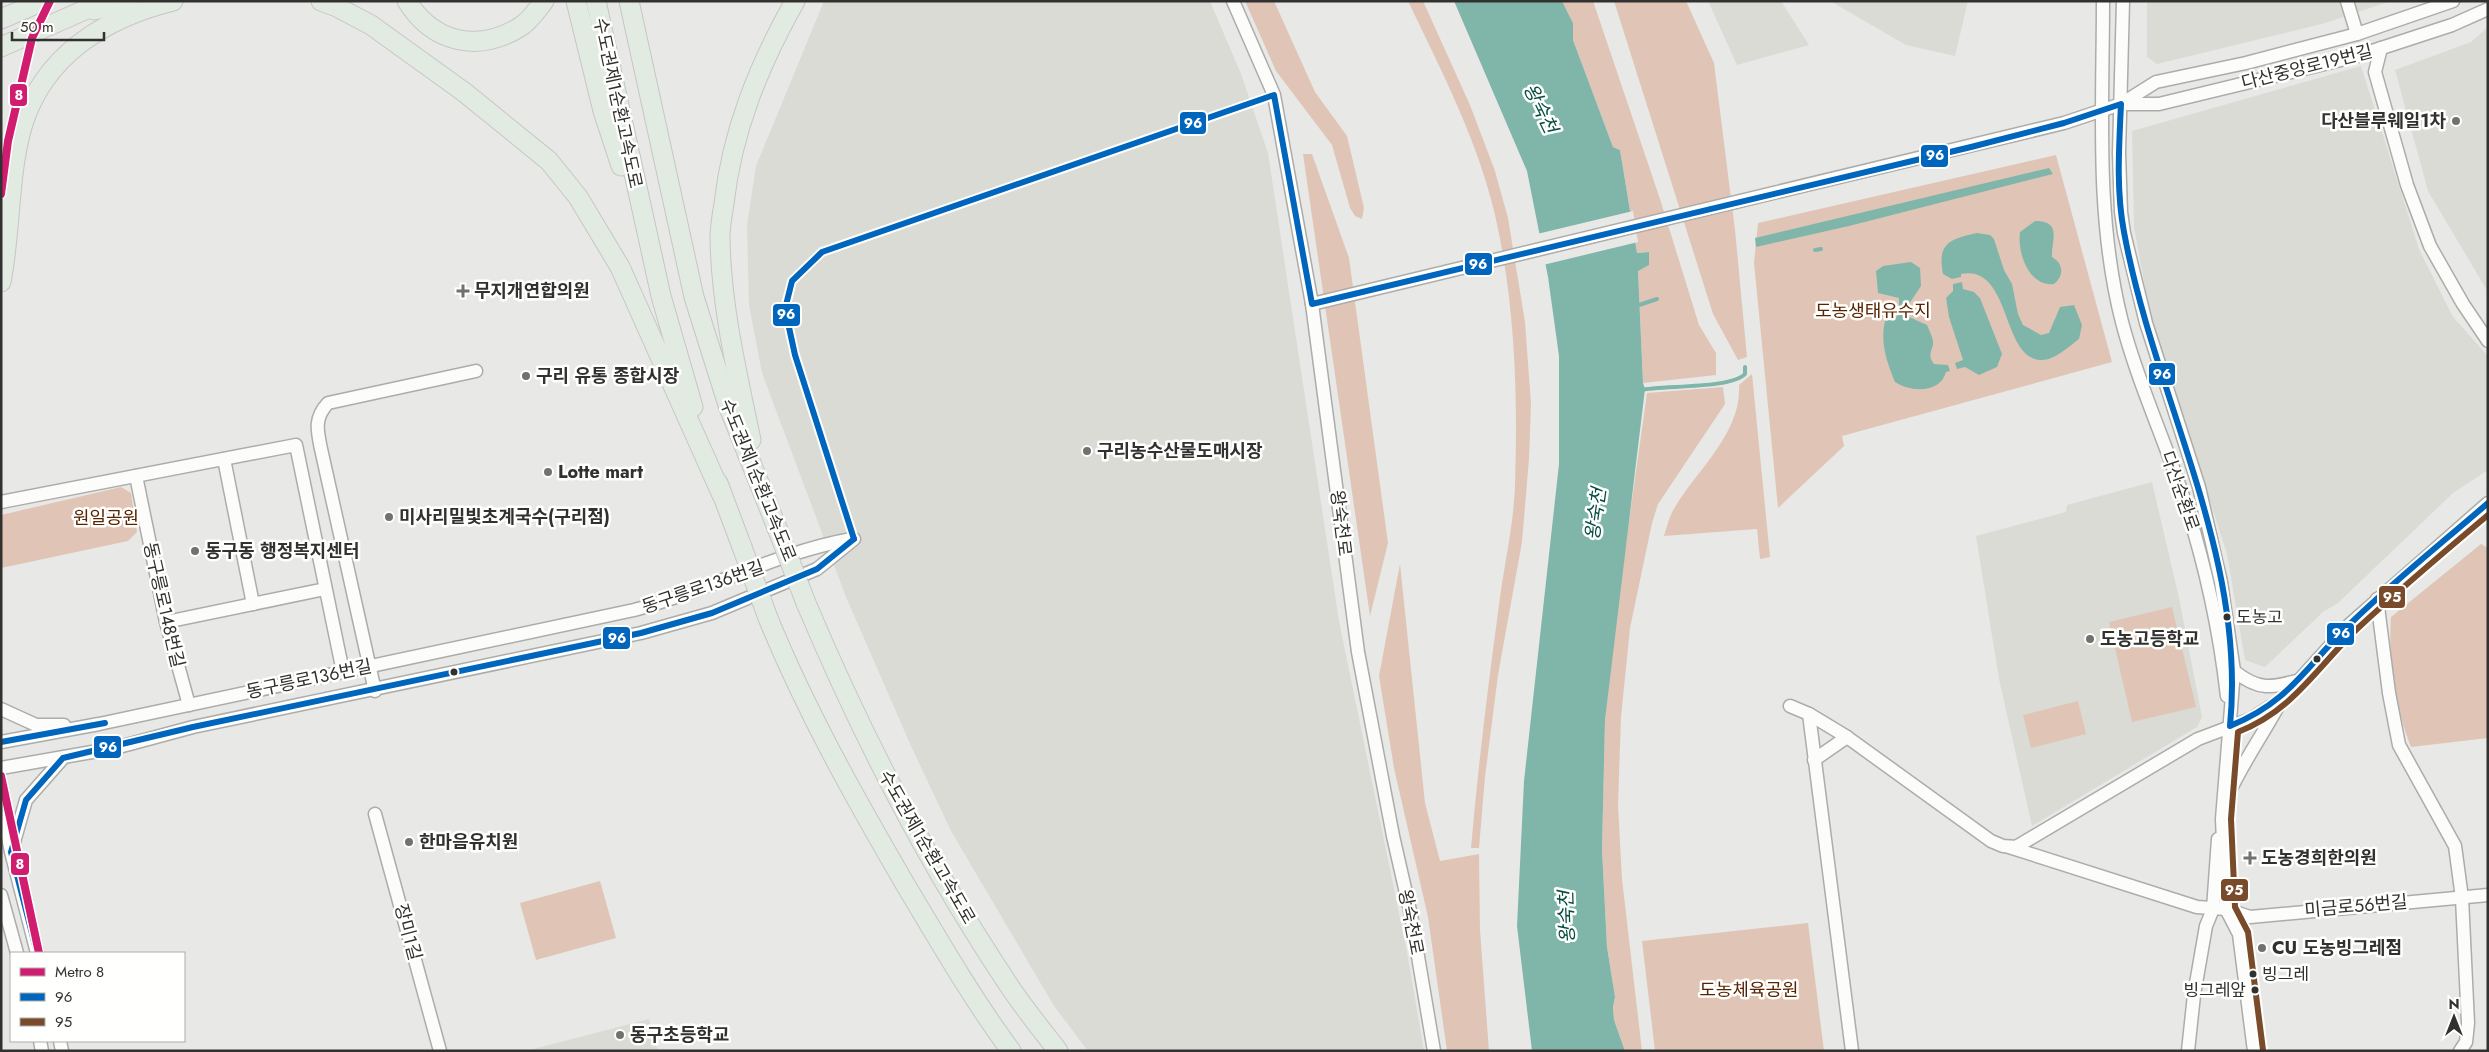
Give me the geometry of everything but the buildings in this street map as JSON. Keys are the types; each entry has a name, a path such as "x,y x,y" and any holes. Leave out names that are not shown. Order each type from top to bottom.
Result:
{"highway":[{"path":"1,19 43,1"},
{"path":"1,47 105,1"},
{"path":"74,15 127,1"},
{"path":"1,282 22,127 42,84 54,67 84,39 119,21 173,1"},
{"path":"321,1 336,6 371,25 415,56 549,161 578,197 620,268 722,495"},
{"path":"407,1 427,26 456,40 470,41 494,38 522,26 544,1"},
{"path":"576,1 603,111 658,281"},
{"name":"수도권제1순환고속도로","path":"596,1 658,281 679,361 722,495 768,618 805,701 855,799 980,1008 1011,1051"},
{"name":"수도권제1순환고속도로","path":"629,1 694,297 725,397 806,603 841,685 882,771 929,856 1008,985 1058,1051"},
{"path":"761,487 730,337 723,294 720,236 726,182 736,132 776,35 787,1"},
{"path":"776,35 795,1"}],"street":[{"name":"왕숙천로","path":"1233,1 1274,95 1312,304 1358,652 1393,836 1411,915 1434,1051"},
{"name":"다산순환로","path":"2103,1 2105,217 2114,282 2134,363 2182,493 2206,572 2214,611 2230,726"},
{"name":"다산순환로","path":"2123,1 2120,187 2124,233 2146,323 2199,487 2222,582 2234,671 2230,726"},
{"path":"2347,1 2357,34"},
{"name":"다산중앙로19번길","path":"1312,304 2027,133 2121,104 2156,82 2246,63 2357,34 2453,1"},
{"name":"다산중앙로19번길","path":"2121,104 2159,104 2356,56 2452,25 2488,10"},
{"path":"2381,48 2375,72 2407,185 2430,246 2463,304 2488,341"},
{"path":"2356,56 2375,72"},
{"path":"375,691 316,426 320,412 328,404 476,371"},
{"path":"1,502 296,445 343,672"},
{"path":"224,459 253,604"},
{"name":"동구릉로148번길","path":"136,476 166,622 189,704"},
{"path":"2007,847 2016,847 2198,739 2251,719 2282,699 2349,625 2488,503"},
{"name":"동구릉로136번길","path":"1,742 99,724 666,602 821,544 854,539 817,568 712,613 641,633 375,691 194,727 63,758 1,768"},
{"path":"166,622 325,589"},
{"path":"2377,599 2389,693 2399,745 2455,846 2462,898 2468,1023 2466,1042 2460,1051"},
{"path":"2234,671 2245,680 2272,688 2300,680"},
{"path":"2224,803 2239,771 2268,726 2282,699"},
{"name":"미금로56번길","path":"1790,706 1809,714 1847,737 1991,841 2198,907 2226,909 2250,917 2488,895"},
{"path":"1,709 36,725 99,724"},
{"path":"1809,714 1852,1051"},
{"path":"2188,1051 2194,995 2206,926 2213,909 2217,843 2224,803 2230,726"},
{"path":"1814,760 1847,737"},
{"path":"11,852 26,800 63,758"},
{"path":"1,801 11,852 37,952"},
{"name":"장미1길","path":"375,814 440,1051"},
{"path":"2222,819 2226,909 2239,934 2254,1051"},
{"path":"1,895 6,933 16,952"},
{"path":"2206,926 2226,909"}],"shaded area":[{"name":"구리농수산물도매시장","path":"824,1 1210,1 1241,74 1268,153 1339,621 1407,952 1424,1051 1088,1051 1054,1006 951,831 911,746 846,597 762,373 749,305 747,225 756,166"},
{"path":"1708,1 1781,1 1809,45 1737,65"},
{"path":"1830,1 1968,1 1955,56 1906,45"},
{"path":"2147,1 2391,1 2322,24 2157,64 2147,57"},
{"path":"2488,27 2488,292 2428,191 2395,70 2471,42"},
{"path":"2361,66 2419,249 2453,317 2488,356 2488,470 2453,493 2338,603 2323,612 2265,667 2245,660 2227,554 2150,314 2134,227 2132,131"},
{"name":"도농고등학교","path":"2152,482 2179,598 2202,717 2197,727 2032,826 1999,679 1976,536 2066,512 2067,505"},
{"name":"동구초등학교","path":"649,1019 658,1051 526,1051"}],"green space":[{"path":"1245,1 1274,1 1315,92 1347,136 1364,208 1362,219 1355,216 1350,208 1332,145 1276,71"},
{"path":"1408,1 1423,1 1470,105 1495,171 1508,218 1525,322 1531,404 1529,459 1522,542 1498,675 1485,777 1479,848 1471,848 1477,787 1491,666 1514,499 1516,417 1514,349 1502,248 1488,187 1458,106"},
{"path":"1562,1 1593,1 1660,199 1699,325 1716,353 1716,375 1643,383 1638,270 1648,252 1637,253 1620,150 1613,147 1573,40 1573,23"},
{"path":"1614,1 1686,1 1714,63 1735,230 1747,357 1738,360 1713,314"},
{"path":"1303,154 1312,154 1349,258 1388,543 1370,616"},
{"name":"도농생태유수지","path":"2056,155 2112,362 1842,436 1844,446 1778,508 1754,263 1758,223"},
{"path":"1752,374 1770,557 1760,559 1757,529 1664,536 1675,507 1717,449 1734,419 1739,385"},
{"path":"1723,387 1725,404 1658,504 1652,523 1630,628 1621,717 1618,805 1622,879 1642,1051 1625,1051 1614,1020 1613,1007 1615,997 1607,947 1602,850 1605,720 1614,628 1647,393"},
{"name":"원일공원","path":"121,487 131,493 137,532 128,541 1,568 1,515"},
{"path":"2481,544 2488,548 2488,738 2411,747 2405,732 2394,683 2390,633 2391,617"},
{"path":"1400,564 1425,803 1440,861 1479,854 1480,930 1489,1051 1447,1051 1428,917 1394,768 1379,676"},
{"path":"2172,607 2196,707 2132,722 2109,622"},
{"path":"2078,701 2086,734 2031,748 2023,715"},
{"path":"600,881 616,938 536,960 520,903"},
{"name":"도농체육공원","path":"1808,923 1824,1051 1655,1051 1642,941"}],"water":[{"name":"왕숙천","path":"1454,1 1562,1 1573,23 1573,40 1613,147 1620,150 1637,253 1649,252 1649,265 1638,271 1643,383 1645,389 1605,720 1602,850 1607,947 1615,997 1613,1007 1614,1020 1625,1051 1532,1051 1517,926 1524,781 1559,464 1559,356 1548,277 1527,171"},
{"path":"2049,168 2053,174 1849,226 1756,247 1755,238"},
{"path":"2035,221 2049,224 2054,233 2052,257 2059,263 2061,274 2054,284 2038,280 2026,267 2023,258 2020,232"},
{"path":"1977,233 1990,235 1994,239 2004,270 2012,284 2018,314 2023,325 2041,335 2049,333 2060,307 2074,305 2082,325 2079,339 2052,358 2042,360 2029,356 2019,346 1998,297 1989,283 1977,275 1961,274 1961,277 1952,279 1943,274 1942,256 1947,244 1959,238"},
{"path":"1911,262 1920,268 1921,286 1907,307 1899,306 1899,298 1878,293 1876,271 1883,266"},
{"path":"1962,282 1963,289 1974,292 1980,298 2002,354 1997,367 1979,375 1965,367 1957,369 1955,363 1963,360 1949,317 1946,298 1953,291 1953,284"},
{"path":"1899,312 1907,312 1907,316 1927,325 1933,340 1930,354 1932,361 1934,364 1948,365 1950,371 1946,372 1938,384 1924,389 1916,389 1908,388 1895,382 1885,352 1883,337 1885,321 1898,316"}],"pier":[{"path":"1633,211 1638,242 1543,265 1537,234"}],"waterway":[{"path":"1815,250 1821,249"},
{"path":"1636,306 1657,299"},
{"path":"1640,390 1726,382 1737,379 1745,374 1745,367"}],"metro line":[{"name":"8","path":"1,194 8,141 32,38 50,1"},
{"name":"8","path":"1,776 39,952"}],"transit line":[{"name":"96","path":"854,539 795,355 785,309 792,281 822,252 1274,95 1312,304 1971,147 2064,123 2121,104 2119,152 2121,216 2138,294 2195,476 2212,538 2225,599 2232,662 2230,726 2268,706 2283,694 2367,608 2488,503"},
{"name":"95","path":"2263,1050 2248,932 2235,907 2231,819 2238,732 2258,723 2290,700 2358,628 2488,515"},
{"name":"96","path":"37,952 11,852 26,800 63,758 193,727 641,633 712,613 817,569 854,539"},
{"name":"96","path":"1,742 105,723"}],"place":[{"name":"다산블루웨일1차","path":"2456,121"},
{"name":"무지개연합의원","path":"463,291"},
{"name":"구리 유통 종합시장","path":"526,376"},
{"name":"구리농수산물도매시장","path":"1087,451"},
{"name":"Lotte mart","path":"548,472"},
{"name":"미사리밀빛초계국수(구리점)","path":"389,517"},
{"name":"동구동 행정복지센터","path":"195,551"},
{"name":"도농고","path":"2227,617"},
{"name":"도농고등학교","path":"2090,639"},
{"name":"한마음유치원","path":"409,842"},
{"name":"도농경희한의원","path":"2250,858"},
{"name":"CU 도농빙그레점","path":"2262,948"},
{"name":"빙그레","path":"2253,974"},
{"name":"빙그레앞","path":"2255,990"},
{"name":"동구초등학교","path":"620,1035"}]}
